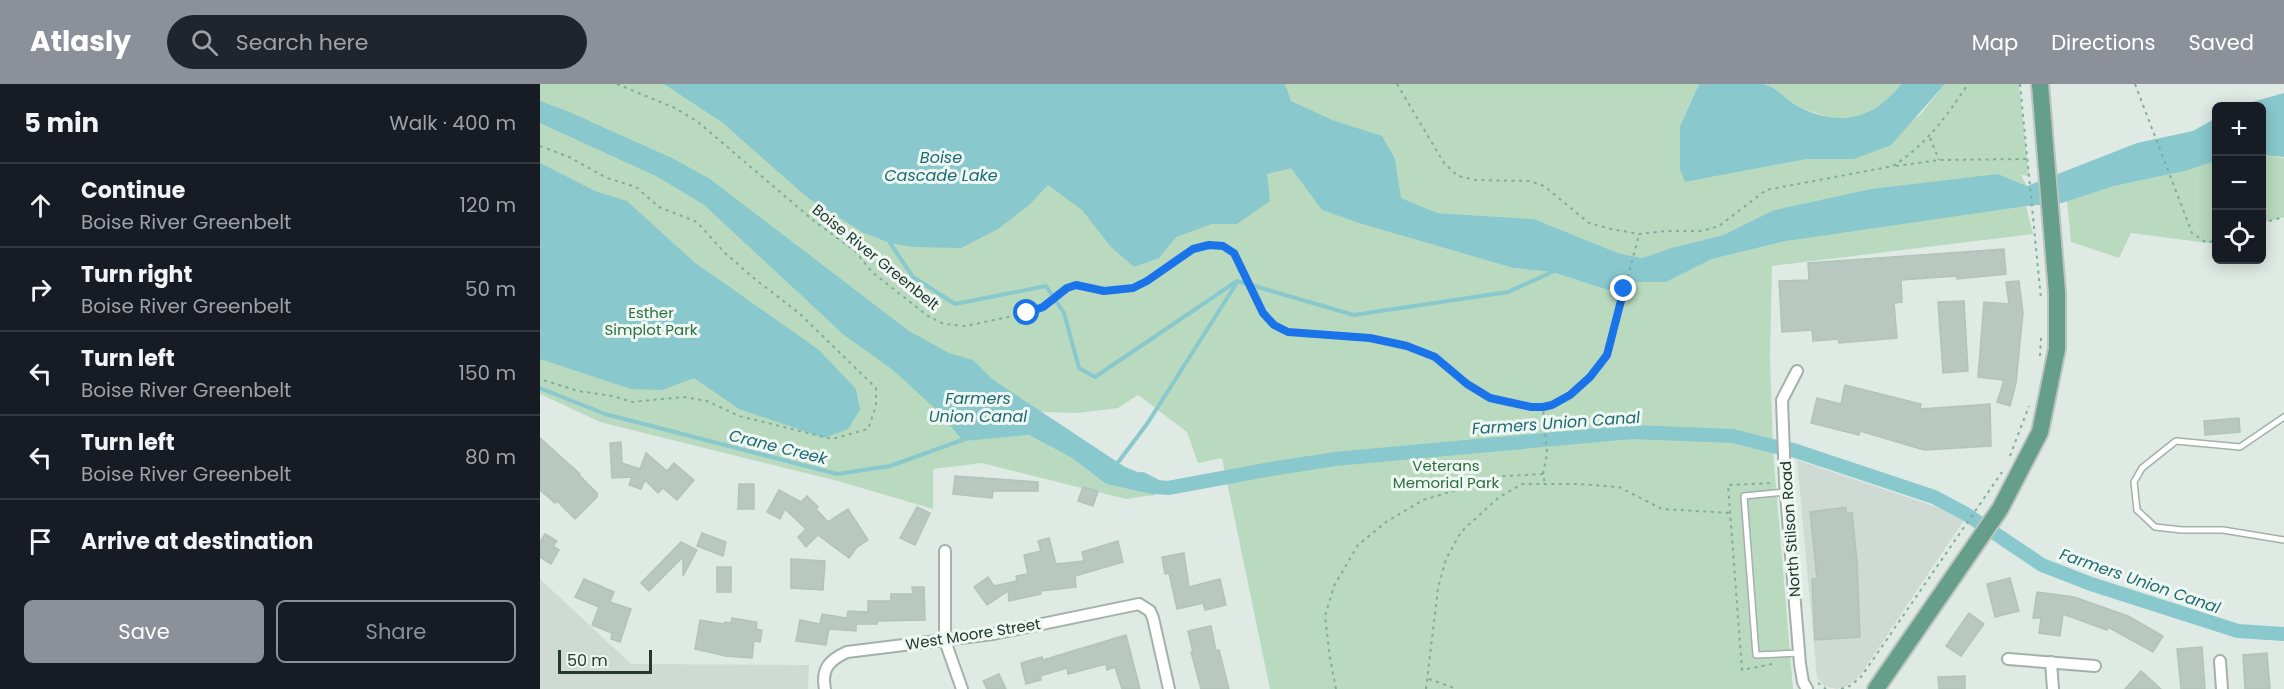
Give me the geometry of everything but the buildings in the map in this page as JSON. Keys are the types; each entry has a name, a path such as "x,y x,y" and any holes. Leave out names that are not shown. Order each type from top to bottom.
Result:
{"main road":[{"path":"1876,689 2000,509 2040,432 2057,349 2057,292 2045,248 2047,172 2040,84"}],"street":[{"name":"North Stilson Road","path":"1797,371 1782,400 1786,492 1799,653 1803,682 1807,689"},
{"path":"945,551 945,641 962,689"},
{"name":"West Moore Street","path":"825,689 823,680 825,667 835,658 847,652 993,634 1130,604 1146,606 1153,618 1169,689"},
{"path":"2008,659 2096,666"},
{"path":"2051,662 2053,689"},
{"path":"2220,662 2222,689"}],"lane":[{"path":"2284,417 2240,447 2176,441 2142,468 2134,482 2137,510 2156,526 2182,530 2223,530 2284,540"},
{"path":"1786,492 1744,496 1756,655 1799,653"}],"path":[{"name":"Boise River Greenbelt","path":"617,84 675,108 698,122 814,221 855,251 872,272 928,316 944,324 966,326 1027,313 1043,307 1067,288 1076,285 1104,291 1133,288 1193,249 1209,245 1223,246 1234,253 1263,313 1274,325 1288,332 1370,338 1407,346 1435,357 1467,384 1490,398 1531,407 1543,407"},
{"path":"1397,84 1444,163 1458,176 1476,180 1530,181 1544,186 1589,223 1611,230 1639,234 1702,231 1719,226 1766,190 1893,166 1939,160 2027,159"},
{"path":"1893,166 1911,155 1930,137 1968,84"},
{"path":"2020,84 2029,176 2045,248 2041,303"},
{"path":"2135,84 2192,234 2207,243 2212,242"},
{"path":"1930,137 1939,160"},
{"path":"540,146 569,157 607,178 636,187 659,207 697,222 724,252 799,313 876,388 876,406 868,429 832,440 739,416 707,401 683,397 632,402 613,396 578,391 540,379"},
{"path":"2266,222 2284,217"},
{"path":"1545,484 1543,474 1547,453 1543,407 1552,405 1570,395 1590,377 1607,355 1639,234"},
{"path":"2040,357 2042,334"},
{"path":"2008,460 2031,399"},
{"path":"1841,689 1850,687 1861,677 2004,468"},
{"path":"1336,689 1325,616 1334,586 1358,545 1386,522 1424,500 1503,476 1543,474"},
{"path":"1426,689 1438,588 1446,559 1461,532 1498,498 1522,484 1580,484 1619,488 1662,509 1730,513"},
{"path":"1814,678 1826,689"},
{"path":"1428,679 1457,689"}],"shaded area":[{"path":"1797,460 1966,517 1859,677 1847,686 1837,689 1824,686 1817,677"},
{"path":"540,579 631,664 809,665 808,689 540,689"}],"green space":[{"name":"Veterans Memorial Park","path":"540,84 1699,84 1680,126 1685,182 1807,159 1854,159 1920,115 1945,84 2019,84 2029,176 2021,175 2027,186 1998,174 1774,210 1723,235 1642,258 1618,253 1534,219 1437,213 1400,198 1396,169 1362,224 1513,268 1552,272 1608,290 1618,282 1666,282 1712,259 1786,241 2021,195 2033,234 1772,266 1770,359 1773,451 1793,689 1270,689 1222,458 1198,463 1187,432 1138,395 1118,408 1078,413 1041,412 1013,393 994,438 1029,435 1072,458 1106,484 1155,495 1126,499 982,463 933,469 933,509 838,481 600,422 540,394"},
{"path":"1766,84 1901,84 1889,100 1865,114 1847,119 1827,117 1799,107"},
{"path":"2266,156 2284,158 2284,217 2266,222"},
{"path":"2212,162 2212,241 2207,243 2131,233 2119,258 2071,242 2067,201 2114,186 2185,171"}],"water":[{"name":"Boise Cascade Lake","path":"664,84 1285,84 1291,101 1332,120 1382,136 1395,159 1401,198 1437,213 1534,219 1618,253 1642,258 1723,235 1774,210 1871,189 1998,174 2027,186 2137,143 2193,131 2212,120 2212,162 2185,171 2114,186 2062,203 2026,206 1786,241 1712,259 1666,282 1618,282 1608,290 1552,272 1513,268 1322,210 1291,168 1267,174 1270,201 1237,224 1212,224 1176,237 1159,258 1134,267 1111,247 1082,210 1048,185 1029,205 998,229 961,248 912,247 890,243 862,232 808,198 723,123"},
{"path":"1699,84 1764,84 1799,107 1828,117 1842,118 1855,116 1879,106 1901,84 1945,84 1891,145 1854,159 1807,159 1685,182 1680,170 1680,126"},
{"path":"2284,93 2284,157 2266,155 2266,102 2252,102"},
{"name":"Farmers Union Canal","path":"540,101 674,159 710,179 909,331 949,353 973,360 992,379 1125,467 1158,480 1155,495 1106,484 1072,458 1029,435 963,441 940,413 893,370 844,335 703,204 656,176 540,123"},
{"path":"540,163 595,191 627,201 694,262 819,350 856,389 860,410 848,429 824,438 739,409 694,378 662,390 631,389 540,359"}],"waterway":[{"path":"890,243 913,277 955,304 1046,286 1064,313 1079,368 1095,377 1237,281 1354,315 1508,292 1552,272"},
{"path":"1116,465 1147,424 1236,284"},
{"name":"Crane Creek","path":"540,388 605,414 837,474 890,466 965,439"},
{"name":"Farmers Union Canal","path":"1142,479 1157,487 1168,488 1335,459 1632,432 1733,436 1793,450 1934,497 1966,514 2042,565 2091,584 2238,631 2284,634"}],"route":[{"path":"1027,313 1043,307 1067,288 1076,285 1104,291 1133,288 1193,249 1209,245 1223,246 1234,253 1263,313 1274,325 1288,332 1370,338 1407,346 1435,357 1467,384 1490,398 1531,407 1543,407 1552,405 1570,395 1590,377 1607,355 1624,289"}],"park label":[{"name":"Esther Simplot Park","path":"651,320"}]}
